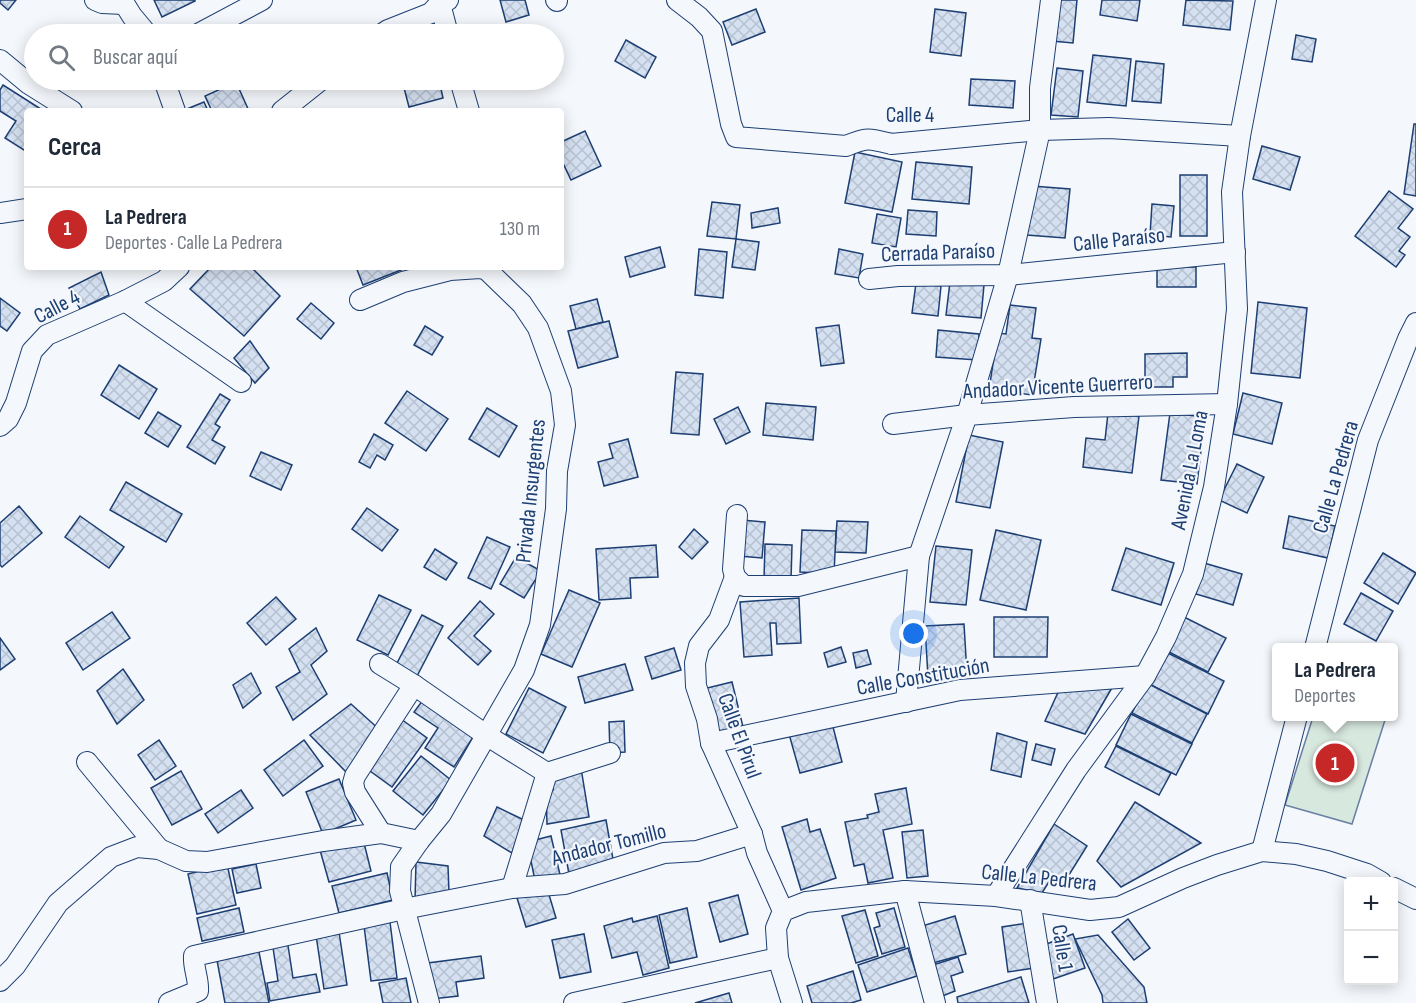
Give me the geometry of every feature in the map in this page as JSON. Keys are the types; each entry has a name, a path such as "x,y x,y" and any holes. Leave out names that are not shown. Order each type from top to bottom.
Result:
{"street":[{"path":"95,0 102,3 123,2 139,24"},
{"path":"217,24 262,0"},
{"name":"Calle 4","path":"677,0 699,17 711,31 731,124 736,137 846,146 870,138 891,144 1040,130 1109,128 1240,136"},
{"path":"906,702 919,556 967,415 1008,275 1040,130 1040,88 1051,0"},
{"name":"Avenida La Loma","path":"996,896 1076,770 1145,676 1166,637 1193,574 1214,487 1227,404 1238,309 1232,192 1240,136 1266,0"},
{"path":"403,24 431,13 442,1"},
{"path":"442,1 446,24"},
{"path":"0,60 24,80"},
{"path":"39,90 67,108"},
{"path":"168,90 174,108"},
{"path":"286,108 308,90"},
{"path":"463,90 468,108"},
{"path":"0,213 24,209"},
{"name":"Calle Paraíso","path":"1008,275 1235,252"},
{"name":"Calle 4","path":"0,426 8,419 16,403 32,351 47,335 164,281 176,270"},
{"name":"Privada Insurgentes","path":"360,300 403,282 450,270"},
{"name":"Privada Insurgentes","path":"429,1003 400,891 402,867 441,814 524,670 540,625 556,509 557,471 565,425 561,391 538,328 522,304 488,270"},
{"name":"Cerrada Paraíso","path":"869,279 898,276 1008,275"},
{"path":"124,301 241,382"},
{"name":"Calle La Pedrera","path":"1316,643 1368,440 1416,323"},
{"name":"Andador Vicente Guerrero","path":"893,424 967,415 1074,407 1227,404"},
{"path":"737,515 733,569 735,577 744,586 798,586 919,556"},
{"name":"Calle El Pirul","path":"735,577 719,620 699,646 695,663 696,686 707,719 711,743 752,834 757,853 783,911"},
{"path":"380,664 547,773 610,753"},
{"name":"Calle Constitución","path":"711,743 960,690 1145,676"},
{"path":"381,833 355,792 352,783 414,685"},
{"path":"1296,721 1262,851 1296,854 1327,861 1372,877"},
{"path":"87,762 159,849"},
{"path":"512,888 547,773"},
{"path":"0,981 15,966 58,903 111,857 137,847 159,849 186,861 207,862 381,833 419,841"},
{"name":"Andador Tomillo","path":"168,1003 198,991 194,956 404,909 512,888 565,884 664,853 697,851 752,834"},
{"name":"Calle La Pedrera","path":"783,911 806,902 905,891 996,896 1090,910 1119,907 1183,878 1262,851"},
{"path":"1398,890 1416,899"},
{"path":"905,891 935,1003"},
{"name":"Calle 1","path":"1030,900 1047,1003"},
{"path":"783,911 776,928 778,958 792,1003"},
{"path":"574,1003 654,995 778,958"}],"shaded area":[{"path":"1312,721 1385,721 1352,824 1285,805"}],"building":[{"path":"0,0 16,0 8,10 0,3"},
{"path":"154,0 195,0 195,1 162,17"},
{"path":"500,0 525,0 529,15 506,22"},
{"path":"1056,0 1077,0 1073,43 1052,41"},
{"path":"1102,0 1140,0 1137,21 1100,15"},
{"path":"1186,0 1233,1 1230,30 1183,25"},
{"path":"756,9 765,32 732,45 723,22"},
{"path":"935,9 966,13 961,56 930,52"},
{"path":"1296,35 1316,39 1312,62 1292,59"},
{"path":"626,40 656,57 645,78 615,61"},
{"path":"1093,55 1131,59 1126,106 1087,102"},
{"path":"1136,61 1164,64 1161,103 1132,101"},
{"path":"1057,68 1083,71 1078,117 1051,115"},
{"path":"971,79 1015,81 1013,108 969,105"},
{"path":"3,85 39,108 24,108 24,150 5,138 16,121 0,111 0,90"},
{"path":"218,90 240,90 248,108 211,108 205,96"},
{"path":"405,90 441,90 443,98 409,107"},
{"path":"204,102 207,108 189,108"},
{"path":"1414,124 1416,124 1416,196 1404,194"},
{"path":"585,131 601,166 571,180 564,165 564,141"},
{"path":"1262,146 1300,157 1290,190 1253,179"},
{"path":"855,152 902,162 892,212 845,203"},
{"path":"916,162 972,167 969,204 912,199"},
{"path":"1180,175 1207,175 1207,236 1180,236"},
{"path":"1032,186 1070,189 1065,238 1027,235"},
{"path":"1389,191 1413,209 1398,228 1410,237 1399,251 1405,255 1396,267 1355,236"},
{"path":"712,202 740,205 736,239 707,236"},
{"path":"1152,204 1174,206 1171,237 1150,235"},
{"path":"778,208 780,223 752,228 751,213"},
{"path":"908,210 937,212 936,236 906,234"},
{"path":"877,214 901,218 896,247 872,243"},
{"path":"736,239 759,242 755,270 732,267"},
{"path":"660,247 665,267 630,277 625,257"},
{"path":"699,249 727,252 723,298 695,295"},
{"path":"839,249 863,254 859,278 835,274"},
{"path":"1157,267 1196,267 1196,287 1157,287"},
{"path":"208,270 254,270 280,296 244,336 190,289"},
{"path":"357,270 401,270 363,285"},
{"path":"101,272 109,295 80,309 69,288"},
{"path":"950,282 984,285 981,318 946,315"},
{"path":"916,283 941,286 938,316 912,313"},
{"path":"0,298 20,313 7,331 0,326"},
{"path":"597,299 603,322 576,329 570,306"},
{"path":"1258,302 1307,308 1300,378 1251,373"},
{"path":"311,303 334,323 321,339 297,319"},
{"path":"1010,305 1036,308 1032,338 1041,339 1032,395 989,389 998,333 1006,334"},
{"path":"609,321 618,357 578,368 568,331"},
{"path":"839,325 844,363 821,366 816,328"},
{"path":"425,326 443,337 432,355 414,345"},
{"path":"938,330 979,334 977,360 936,357"},
{"path":"250,341 269,368 255,383 234,358"},
{"path":"1187,353 1187,377 1173,377 1173,387 1145,387 1145,354"},
{"path":"119,365 157,389 139,419 101,395"},
{"path":"676,372 703,374 699,435 671,433"},
{"path":"407,391 448,419 426,451 385,423"},
{"path":"1243,393 1282,403 1272,444 1233,434"},
{"path":"220,394 230,400 215,424 220,427 212,440 225,447 215,464 187,447"},
{"path":"766,403 816,407 813,440 763,435"},
{"path":"738,407 750,432 726,444 714,419"},
{"path":"487,408 517,426 499,457 469,439"},
{"path":"158,412 181,426 168,447 145,433"},
{"path":"1108,413 1139,416 1132,473 1083,467 1086,438 1105,440"},
{"path":"1170,413 1205,417 1197,484 1161,480"},
{"path":"374,434 393,445 385,460 377,455 370,468 359,462"},
{"path":"969,435 1003,442 990,508 956,502"},
{"path":"628,439 638,477 604,486 598,462 613,458 609,444"},
{"path":"261,452 292,465 281,490 250,476"},
{"path":"1237,464 1264,477 1247,513 1219,500"},
{"path":"126,482 182,514 166,542 110,510"},
{"path":"19,506 42,533 2,567 0,565 0,523"},
{"path":"367,508 398,530 382,551 352,529"},
{"path":"80,516 124,547 109,568 65,537"},
{"path":"1289,516 1335,526 1328,558 1283,548"},
{"path":"742,520 765,522 762,558 739,556"},
{"path":"837,521 868,522 866,553 835,552"},
{"path":"694,529 708,542 692,559 679,547"},
{"path":"802,530 836,531 834,574 800,572"},
{"path":"996,530 1041,540 1026,610 980,600"},
{"path":"487,537 510,547 491,589 468,578"},
{"path":"765,544 792,545 791,580 764,579"},
{"path":"656,545 658,577 630,578 631,598 599,600 596,549"},
{"path":"936,546 972,550 966,605 930,602"},
{"path":"1126,548 1174,563 1161,605 1112,590"},
{"path":"435,549 457,563 446,580 424,567"},
{"path":"1383,553 1416,573 1398,604 1364,583"},
{"path":"516,557 541,571 524,598 500,584"},
{"path":"1204,563 1242,574 1233,605 1196,594"},
{"path":"569,590 600,603 572,667 541,654"},
{"path":"1361,593 1393,611 1376,641 1344,624"},
{"path":"379,595 411,610 388,655 357,640"},
{"path":"276,597 296,619 266,645 247,623"},
{"path":"799,598 801,643 777,644 776,623 770,623 772,655 744,657 740,602"},
{"path":"480,601 494,614 474,636 491,651 478,665 448,638"},
{"path":"112,612 130,638 83,670 66,643"},
{"path":"422,615 443,626 416,678 395,667"},
{"path":"1182,616 1226,638 1208,672 1165,650"},
{"path":"994,617 1048,617 1047,657 994,657"},
{"path":"964,624 967,674 928,677 925,626"},
{"path":"316,628 327,651 311,665 327,694 293,720 276,687 300,672 289,649"},
{"path":"0,638 15,659 0,670"},
{"path":"841,647 846,662 828,667 824,653"},
{"path":"674,648 681,670 652,679 645,657"},
{"path":"867,650 871,664 856,668 853,653"},
{"path":"1164,651 1224,681 1208,714 1147,683"},
{"path":"625,664 633,690 585,703 578,677"},
{"path":"123,669 144,700 117,724 97,691"},
{"path":"251,673 261,693 243,708 233,685"},
{"path":"732,682 744,731 715,738 703,689"},
{"path":"1147,683 1207,714 1192,743 1132,713"},
{"path":"1113,686 1085,734 1045,721 1060,688"},
{"path":"529,688 566,707 543,753 506,734"},
{"path":"423,700 475,734 454,767 425,748 438,728 414,712"},
{"path":"351,704 380,730 349,775 310,735"},
{"path":"1131,714 1192,744 1176,775 1116,745"},
{"path":"401,719 427,738 392,787 366,768"},
{"path":"624,721 625,752 610,753 609,722"},
{"path":"832,723 842,762 800,773 789,734"},
{"path":"997,733 1027,742 1021,777 991,770"},
{"path":"159,740 176,766 155,780 138,755"},
{"path":"304,740 323,766 283,796 264,770"},
{"path":"1036,744 1055,749 1051,765 1032,760"},
{"path":"1116,746 1171,773 1159,795 1105,767"},
{"path":"421,756 451,780 423,815 393,791"},
{"path":"581,768 589,817 547,824 546,791 553,790 553,775"},
{"path":"181,771 202,809 172,825 151,788"},
{"path":"339,779 356,820 323,834 306,792"},
{"path":"906,788 912,824 883,830 893,878 868,883 864,864 854,866 845,822 868,818 867,815 879,812 875,794"},
{"path":"241,790 253,808 218,833 205,814"},
{"path":"1135,802 1201,843 1121,887 1097,861"},
{"path":"497,807 524,820 512,853 484,836"},
{"path":"807,819 810,832 820,829 836,878 801,890 782,827"},
{"path":"606,820 614,865 569,874 561,830"},
{"path":"1054,824 1087,846 1062,886 1052,877 1042,893 1017,888"},
{"path":"923,830 928,876 907,878 902,832"},
{"path":"551,836 561,879 536,885 527,842"},
{"path":"363,839 371,871 329,882 320,850"},
{"path":"416,862 448,866 449,893 415,900"},
{"path":"227,864 236,905 197,914 188,874"},
{"path":"256,864 261,888 237,893 232,869"},
{"path":"387,873 393,900 339,913 332,886"},
{"path":"547,888 556,918 526,927 517,898"},
{"path":"738,895 748,934 720,942 709,903"},
{"path":"239,908 244,932 202,941 197,918"},
{"path":"687,908 697,957 670,963 659,915"},
{"path":"894,908 905,947 882,954 874,928 880,926 876,913"},
{"path":"865,910 878,956 856,963 842,916"},
{"path":"657,916 669,968 643,975 637,952 612,958 604,926 632,918 633,922"},
{"path":"955,916 966,954 929,964 919,927"},
{"path":"1128,919 1150,948 1134,960 1112,932"},
{"path":"390,922 397,978 371,981 364,926"},
{"path":"1028,923 1034,968 1008,972 1002,927"},
{"path":"339,932 347,985 324,989 316,935"},
{"path":"584,934 591,972 560,978 552,940"},
{"path":"1073,934 1085,968 1053,979 1041,946"},
{"path":"1098,935 1144,987 1147,1003 1103,1003 1102,995 1075,939"},
{"path":"287,939 293,978 316,974 320,992 270,1001 267,983 278,981 272,941"},
{"path":"258,947 269,1003 225,1003 216,955"},
{"path":"908,948 917,976 867,992 858,965"},
{"path":"481,956 484,978 456,982 458,996 432,999 428,963"},
{"path":"958,957 963,972 951,976 955,991 940,997 930,966"},
{"path":"853,971 861,1000 851,1003 812,1003 807,986"},
{"path":"1021,977 1029,1003 958,1003 957,997"},
{"path":"406,978 411,1003 383,1003 379,983"},
{"path":"729,993 732,1003 695,1003"}],"place":[{"name":"La Pedrera","path":"1335,763"}]}
